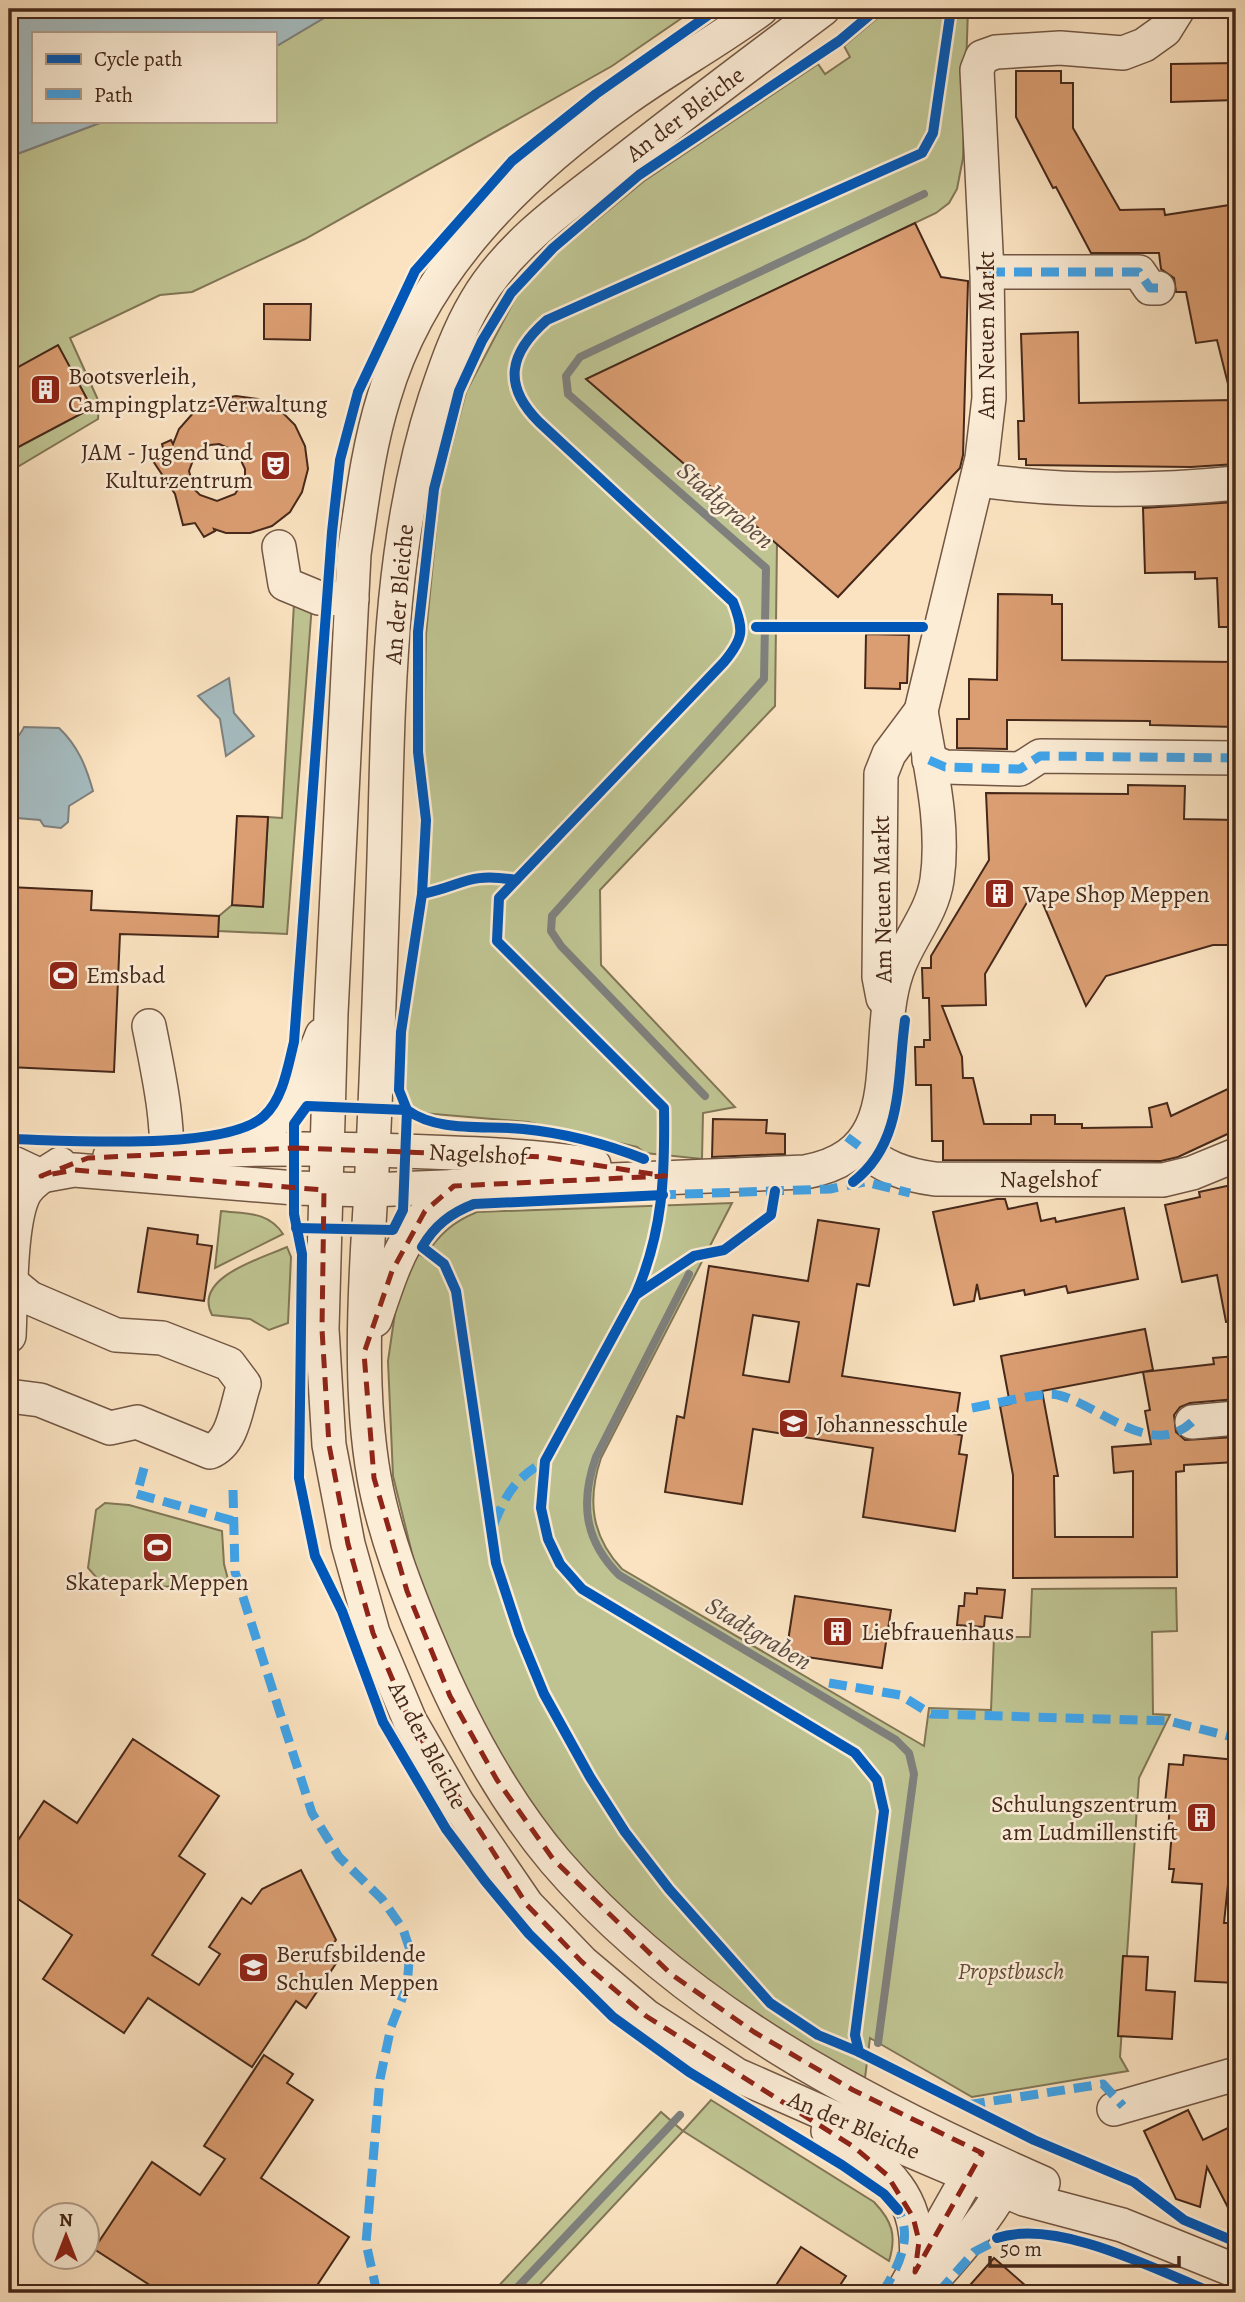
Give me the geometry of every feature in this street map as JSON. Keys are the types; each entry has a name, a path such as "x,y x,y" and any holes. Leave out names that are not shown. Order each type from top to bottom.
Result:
{"street":[{"name":"An der Bleiche","path":"761,9 623,101 523,180 482,224 436,285 405,343 384,394 369,451 354,554 324,1190 322,1329 329,1445 348,1545 369,1620 410,1721 458,1804 527,1905 582,1962 646,2016 737,2075 975,2164 1008,2180 1078,2198 1122,2225 1236,2271"},
{"name":"An der Bleiche","path":"823,9 537,230 511,256 477,299 445,367 418,450 408,495 393,633 364,1353 374,1478 407,1591 450,1696 497,1780 553,1858 609,1917 671,1974 754,2032 975,2164"},
{"name":"Am Neuen Markt","path":"886,1015 879,977 881,775 889,754 903,739 921,711 978,480 989,398 987,271 977,87 979,63 986,54 996,52 1084,48 1124,53 1144,45 1165,30 1178,9"},
{"name":"Am Neuen Markt","path":"987,271 1139,271 1150,288 1158,288"},
{"path":"978,480 1092,491 1166,490 1236,482"},
{"path":"279,547 285,584 318,598 352,599"},
{"name":"Am Neuen Markt","path":"859,1146 872,1128 881,1104 886,1015 897,971 932,905 938,878 937,797 921,711"},
{"path":"929,760 945,767 1020,769 1040,756 1236,758"},
{"name":"An der Bleiche","path":"235,1149 263,1134 284,1114 304,1083 331,1013"},
{"path":"149,1026 163,1094 167,1166"},
{"name":"Nagelshof","path":"9,1336 16,1218 26,1192 41,1176 60,1164 88,1158 167,1166 324,1190 370,1190 805,1172 837,1164 859,1146 876,1161 906,1175 935,1179 1163,1180 1192,1173 1236,1156"},
{"name":"Nagelshof","path":"167,1166 235,1149 327,1148 544,1157 665,1176"},
{"path":"9,1161 41,1176"},
{"name":"An der Bleiche","path":"364,1353 406,1238 425,1211 454,1186"},
{"path":"9,1396 40,1401 110,1428 137,1422 210,1452 221,1447 229,1434 244,1384 229,1364 162,1338 116,1335 30,1298 13,1284"},
{"path":"1192,1422 1236,1419"},
{"path":"1114,2109 1236,2074"},
{"path":"737,2075 854,2147 887,2175 905,2198 919,2241 913,2286"},
{"path":"913,2286 975,2164"},
{"path":"913,2286 1008,2180"}],"highlighted area":[{"path":"295,1148 544,1157 665,1176 454,1186 425,1211 392,1271 364,1353 374,1478 407,1591 450,1696 497,1780 553,1859 671,1974 754,2032 853,2090 982,2153 915,2272 919,2241 913,2217 887,2175 854,2147 646,2016 582,1962 527,1905 410,1721 373,1633 348,1544 329,1445 322,1329 324,1190 74,1170 41,1176 88,1158"}],"green space":[{"path":"339,9 695,9 612,66 305,239 192,292 160,295 70,338 99,402 98,419 9,472 9,157 102,122 276,122 276,46"},
{"path":"888,9 968,9 963,158 957,189 949,203 936,213 587,379 777,541 775,706 600,890 601,965 735,1107 703,1113 702,1159 645,1153 637,1147 528,1122 422,1113 412,1106 405,1090 407,1033 428,892 432,820 424,752 426,634 440,490 466,392 517,295 553,256 644,181 818,64 825,74 850,57 844,46"},
{"path":"294,603 312,604 287,934 218,931 219,916 232,905 263,906 268,817 282,818"},
{"name":"Propstbusch","path":"732,1203 601,1458 593,1503 598,1530 604,1544 622,1569 924,1746 929,1708 991,1710 994,1637 1030,1637 1032,1589 1176,1588 1177,1631 1152,1632 1153,1714 1170,1715 1139,1778 1120,2057 1128,2071 972,2097 870,2038 865,2078 826,2058 725,1997 650,1939 565,1852 484,1734 420,1586 393,1476 388,1361 397,1299 411,1250 424,1257 447,1230 477,1212"},
{"path":"221,1211 263,1217 283,1234 215,1268"},
{"path":"287,1247 291,1257 288,1323 269,1330 250,1319 212,1315 208,1302 212,1290 221,1280 247,1263"},
{"name":"Skatepark Meppen","path":"105,1503 129,1505 222,1531 224,1564 230,1587 104,1586 88,1568 96,1510"},
{"path":"711,2100 874,2202 889,2222 893,2236 889,2261 683,2131"},
{"path":"661,2112 683,2131 532,2293 492,2293"}],"water":[{"path":"9,9 339,9 276,46 276,32 32,32 32,122 102,122 9,157"},
{"path":"229,678 234,713 254,736 226,756 220,719 198,696"},
{"path":"24,727 59,728 81,757 87,773 93,791 69,806 68,822 61,828 44,826 40,820 17,818 8,777 8,760 10,748"}],"building":[{"path":"1236,63 1236,100 1171,102 1171,64"},
{"path":"1016,71 1061,71 1061,83 1073,83 1073,128 1120,210 1164,209 1165,215 1236,204 1236,387 1229,388 1217,340 1196,343 1186,292 1176,292 1174,278 1161,269 1159,253 1091,253 1016,117"},
{"path":"915,223 941,277 968,281 963,455 960,468 838,597 586,379"},
{"path":"264,304 311,304 310,340 264,339"},
{"path":"1078,332 1079,403 1230,400 1231,422 1236,422 1236,464 1191,467 1026,465 1026,459 1019,459 1018,421 1024,421 1021,334"},
{"name":"Bootsverleih, Campingplatz-Verwaltung","path":"58,345 92,408 9,452 9,372"},
{"name":"JAM - Jugend und Kulturzentrum","path":"236,396 258,399 279,409 295,425 305,446 308,469 302,492 290,512 272,526 250,533 226,533 214,529 215,531 204,537 195,523 183,525 175,494 153,461 161,455 166,460 162,444 171,440 173,444 179,429 194,412 214,400","holes":["219,444 237,452 245,469 245,478 235,494 217,501 200,495 194,489 189,471 195,455 210,445"]},
{"path":"1236,502 1236,627 1219,627 1217,578 1195,579 1195,572 1145,573 1143,508"},
{"path":"998,594 1052,595 1052,604 1062,604 1062,660 1236,662 1236,727 1150,725 1150,721 1007,720 1007,749 957,748 957,719 969,719 969,679 997,680"},
{"path":"866,634 909,635 907,683 900,683 900,689 865,688"},
{"path":"1128,785 1185,786 1184,819 1236,820 1236,945 1213,945 1106,976 1086,1006 1036,887 985,974 986,1005 942,1006 962,1057 963,1078 973,1078 984,1124 1031,1124 1031,1115 1055,1115 1055,1124 1082,1124 1082,1128 1152,1127 1149,1108 1167,1103 1171,1116 1236,1085 1236,1130 1178,1157 1161,1161 943,1160 943,1141 932,1141 931,1085 916,1085 915,1047 924,1047 924,1040 930,1040 929,998 923,998 922,968 931,968 931,956 989,860 986,793 1128,794"},
{"path":"237,816 268,817 263,907 232,905"},
{"name":"Emsbad","path":"9,887 92,891 91,910 219,916 218,937 120,934 114,1072 9,1067"},
{"path":"713,1119 767,1120 766,1133 785,1134 785,1154 712,1157"},
{"path":"1236,1184 1236,1321 1226,1322 1217,1275 1182,1282 1165,1205 1200,1197 1199,1192"},
{"path":"1005,1199 1008,1209 1037,1203 1041,1221 1055,1218 1056,1222 1124,1208 1138,1279 1068,1293 1066,1286 1025,1295 1024,1290 980,1299 977,1284 974,1301 954,1305 933,1212"},
{"path":"818,1220 879,1229 869,1286 857,1284 842,1376 960,1393 954,1434 962,1435 959,1454 967,1455 955,1531 863,1517 873,1448 753,1429 742,1504 665,1492 677,1416 684,1418 709,1266 808,1281","holes":["753,1315 799,1322 789,1382 743,1375"]},
{"path":"148,1228 198,1235 197,1244 212,1246 204,1301 138,1292"},
{"path":"1145,1329 1153,1370 1042,1391 1058,1476 1054,1476 1055,1537 1133,1537 1133,1471 1114,1473 1112,1447 1151,1444 1145,1411 1150,1410 1143,1372 1214,1364 1213,1358 1236,1356 1236,1399 1190,1403 1180,1407 1174,1415 1176,1432 1185,1440 1236,1437 1236,1462 1184,1465 1184,1471 1176,1472 1177,1577 1013,1578 1013,1475 1000,1406 1010,1404 1001,1356"},
{"path":"977,1588 1005,1590 1002,1618 985,1616 984,1627 957,1625 959,1606 964,1606 965,1593 977,1594"},
{"name":"Liebfrauenhaus","path":"795,1596 891,1610 882,1668 786,1654"},
{"path":"133,1739 219,1796 179,1856 205,1874 152,1955 199,1985 220,1954 209,1947 242,1898 251,1904 262,1889 301,1870 336,1940 325,1954 337,1962 306,2008 296,2001 252,2067 148,1998 124,2033 43,1979 72,1935 9,1893 9,1854 44,1801 77,1823"},
{"name":"Schulungszentrum am Ludmillenstift","path":"1184,1755 1236,1760 1236,1807 1224,1923 1236,1923 1236,1983 1195,1981 1202,1884 1172,1882 1174,1869 1169,1869 1172,1830 1168,1830 1170,1804 1165,1804 1169,1764 1183,1765"},
{"path":"1123,1956 1148,1957 1146,1990 1175,1992 1172,2039 1118,2036"},
{"path":"264,2055 293,2074 287,2083 313,2100 261,2178 349,2237 312,2293 162,2293 102,2254 102,2237 152,2162 200,2195 225,2159 204,2146"},
{"path":"1188,2110 1203,2140 1236,2124 1236,2223 1207,2167 1200,2207 1176,2199 1144,2131"},
{"path":"801,2247 846,2276 835,2293 771,2293"},
{"path":"994,2258 1034,2293 963,2293"}],"waterway":[{"name":"Stadtgraben","path":"705,1096 561,946 551,931 552,916 764,679 766,568 568,394 566,376 580,357 924,194"},
{"name":"Stadtgraben","path":"689,1274 596,1457 588,1490 588,1520 598,1548 619,1575 896,1740 909,1753 914,1774 878,2043"},
{"path":"512,2293 680,2115"}],"marked path":[{"path":"987,272 1139,272 1150,288 1158,288"},
{"path":"929,760 945,767 1020,769 1040,756 1236,758"},
{"path":"847,1137 859,1146"},
{"path":"658,1195 830,1189 865,1182 910,1193"},
{"path":"972,1408 1051,1394 1074,1401 1143,1433 1160,1435 1176,1432 1192,1422"},
{"path":"494,1524 513,1487 545,1461"},
{"path":"144,1468 137,1494 234,1521"},
{"path":"233,1490 235,1572 312,1813 339,1857 382,1899 403,1929 410,1950 407,1986 391,2027 380,2079 366,2243 377,2293"},
{"path":"829,1683 900,1695 931,1714 1169,1721 1236,1738"},
{"path":"967,2105 1103,2084 1123,2106"},
{"path":"882,2293 899,2262 904,2239 904,2228 895,2206"},
{"path":"938,2293 974,2252 1003,2237"}],"cycle path":[{"path":"9,1139 103,1142 215,1135 244,1127 264,1116 276,1101 284,1082 294,1042 332,532 340,460 358,392 415,271 512,161 596,94 717,9"},
{"path":"296,1228 393,1230 403,1210 407,1110 399,1090 401,1032 422,894 426,820 418,752 418,632 434,489 459,391 482,341 511,293 553,248 639,175 839,41 877,9"},
{"path":"859,2052 855,2035 884,1811 877,1780 855,1753 582,1589 560,1564 548,1539 541,1508 545,1461 636,1294 645,1271 657,1225 663,1180 664,1108 497,941 499,898 724,662 739,640 740,627 733,602 539,422 519,395 515,370 525,345 547,320 922,153 933,133 951,9"},
{"path":"756,627 923,627"},
{"path":"422,894 476,879 516,880"},
{"path":"853,1182 870,1166 890,1129 905,1020"},
{"path":"644,1159 569,1136 523,1129 448,1125 433,1122 407,1110 307,1106 294,1124 294,1214 302,1254 299,1478 315,1556 342,1611 383,1722 446,1829 529,1934 613,2017 689,2072 842,2165 884,2194 898,2210"},
{"path":"637,1294 694,1256 724,1250 771,1215 775,1191"},
{"path":"663,1195 474,1204 444,1221 422,1247 444,1264 456,1291 496,1563 519,1633 544,1694 590,1777 625,1832 669,1889 770,2003 818,2035 859,2052 1034,2140 1134,2182 1184,2220 1236,2242"},
{"path":"997,2238 1021,2234 1048,2235 1077,2241 1136,2260 1213,2293"}],"place":[{"name":"Bootsverleih, Campingplatz-Verwaltung","path":"45,390"},
{"name":"JAM - Jugend und Kulturzentrum","path":"276,466"},
{"name":"Vape Shop Meppen","path":"1000,894"},
{"name":"Emsbad","path":"63,975"},
{"name":"Johannesschule","path":"793,1424"},
{"name":"Skatepark Meppen","path":"157,1548"},
{"name":"Liebfrauenhaus","path":"838,1632"},
{"name":"Schulungszentrum am Ludmillenstift","path":"1201,1818"},
{"name":"Berufsbildende Schulen Meppen","path":"253,1968"}]}
